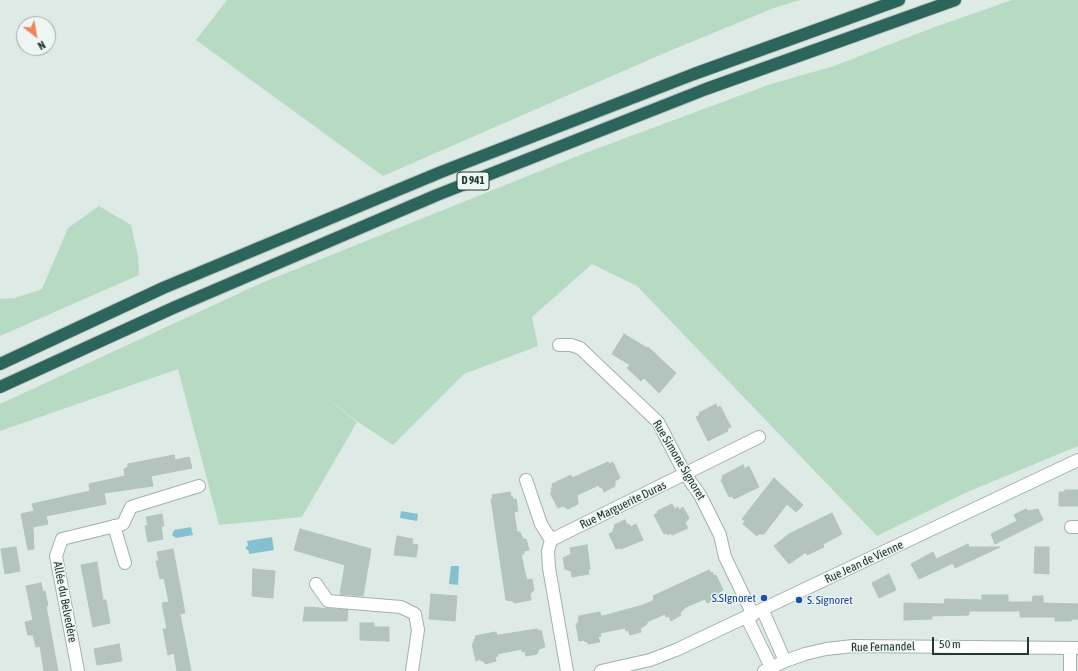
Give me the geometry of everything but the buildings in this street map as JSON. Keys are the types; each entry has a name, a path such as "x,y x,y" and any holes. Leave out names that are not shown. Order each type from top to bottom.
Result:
{"highway":[{"name":"D 941","path":"0,364 163,288 441,172 694,74 899,0"},
{"name":"D 941","path":"0,387 173,308 437,195 698,92 955,0"}],"street":[{"name":"Rue Simone Signoret","path":"559,345 571,345 580,348 653,417 666,433 685,474 700,495 720,535 725,557 754,615"},
{"name":"Rue Marguerite Duras","path":"551,540 759,437"},
{"name":"Rue Jean de Vienne","path":"601,671 650,660 676,650 754,615 1078,460"},
{"path":"526,480 541,524 551,540 548,551 549,568 567,671"},
{"name":"Allée du Belvedère","path":"78,671 56,556 62,539 123,524 131,507 199,486"},
{"path":"114,526 125,562"},
{"path":"316,584 328,601 401,607 415,614 418,630 412,671"},
{"path":"754,615 785,661"},
{"name":"Rue Fernandel","path":"754,615 767,669 785,661 826,649 853,646 1074,648"},
{"path":"1070,671 1074,648"}],"green space":[{"path":"227,0 800,0 774,8 667,52 383,176 196,40"},
{"path":"1012,0 1078,0 1078,446 965,493 877,536 637,286 592,264 532,317 538,346 464,374 393,445 358,422 313,387 357,422 302,517 219,525 178,369 0,431 0,404 259,284 585,153 771,84 834,66 932,28"},
{"path":"99,206 131,225 138,256 139,275 0,336 0,299 15,298 42,289 68,228"}],"water":[{"path":"401,511 418,514 417,521 400,518"},
{"path":"191,527 193,535 176,538 172,535 174,530"},
{"path":"272,537 274,550 249,554 249,551 245,548 248,545 247,541"},
{"path":"451,566 459,566 458,585 449,584"}],"place":[{"name":"S.SIgnoret","path":"764,598"},
{"name":"S. Signoret","path":"799,600"}]}
